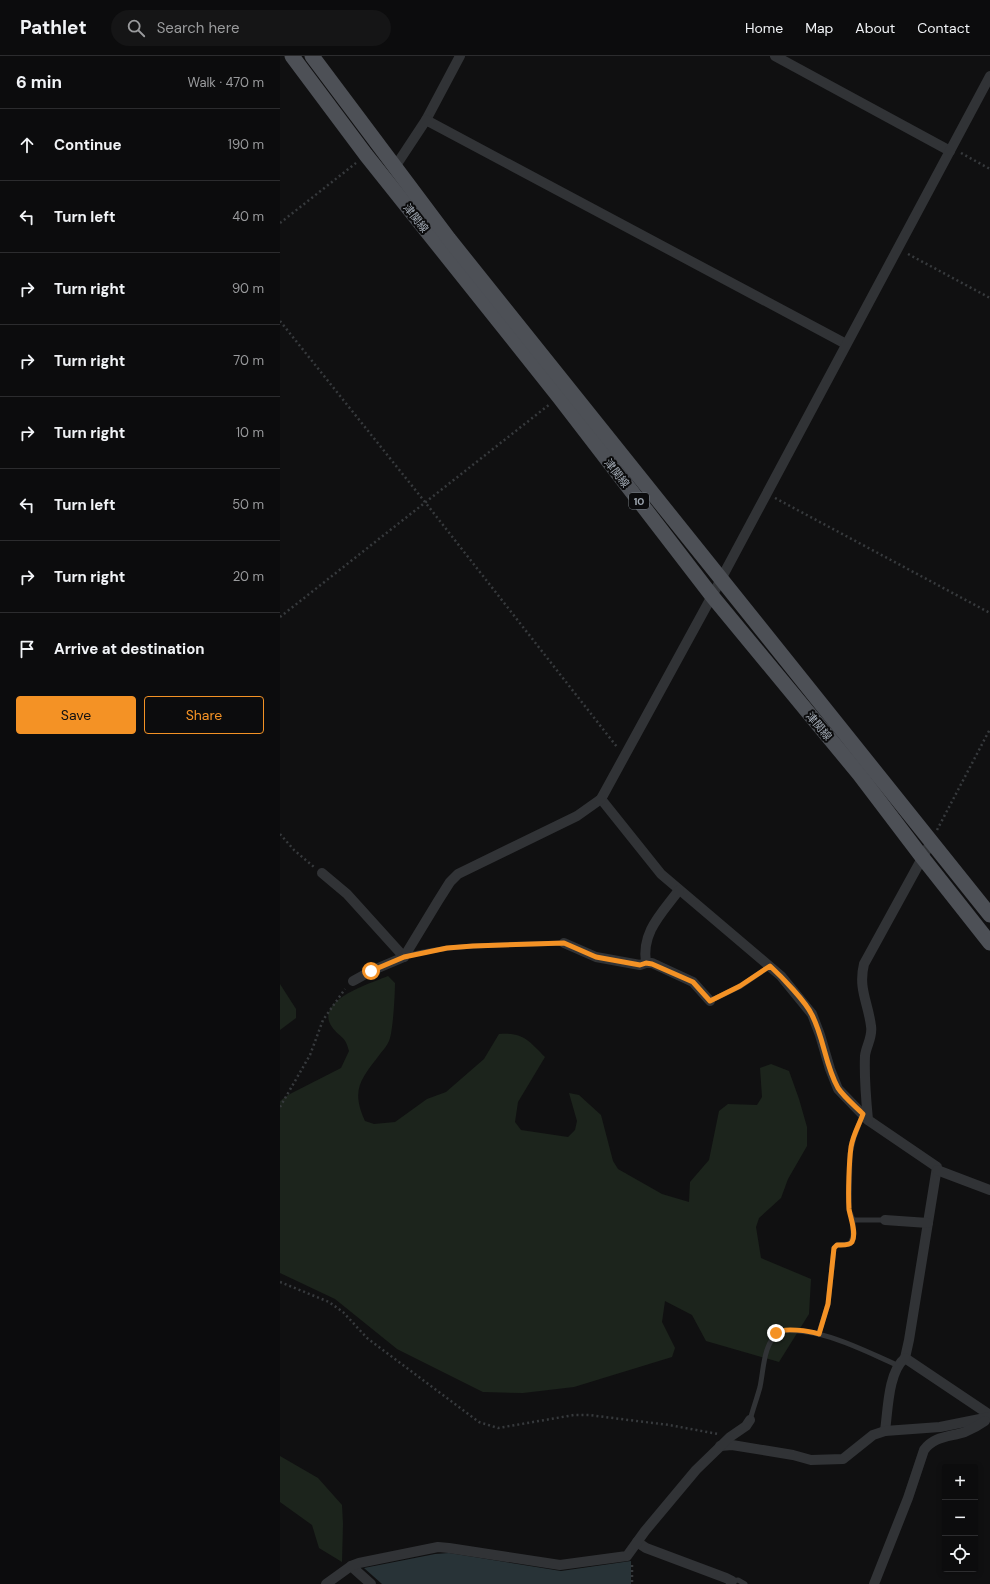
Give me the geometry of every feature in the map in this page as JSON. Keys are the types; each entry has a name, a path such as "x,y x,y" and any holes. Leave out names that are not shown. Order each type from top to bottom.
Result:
{"main road":[{"name":"津関線","path":"292,56 366,155 559,397 712,596 859,774 990,943"},
{"name":"津関線","path":"312,56 449,239 990,915"}],"street":[{"path":"395,167 426,120 460,56"},
{"path":"775,56 951,150"},
{"path":"353,981 371,971 404,957 450,882 458,874 577,816 602,799 990,76"},
{"path":"426,120 846,344"},
{"path":"602,799 661,874 781,976 812,1014 830,1070 838,1089 866,1117 937,1167 909,1340 905,1358 897,1365 890,1390 885,1431"},
{"path":"866,1117 866,1054 872,1036 872,1027 861,976 864,964 931,842"},
{"path":"322,873 347,894 404,957"},
{"path":"646,963 645,954 647,936 679,890"},
{"path":"564,943 596,957 640,965 646,963 652,964 693,982 710,1001"},
{"path":"937,1170 990,1190"},
{"path":"885,1220 928,1224"},
{"path":"905,1358 990,1417"},
{"path":"720,1446 732,1445 793,1454 812,1460 843,1459 873,1435 885,1431 940,1427 990,1417"},
{"path":"874,1584 908,1498 924,1450 928,1444 940,1438 964,1432 977,1426 990,1417"},
{"path":"326,1584 351,1566 438,1547 560,1565 627,1556 696,1470 730,1437 746,1426 750,1420"},
{"path":"637,1542 646,1548 732,1583"},
{"path":"351,1566 371,1584"}],"lane":[{"path":"404,957 432,951 473,946 564,943"},
{"path":"710,1001 740,986 770,966"},
{"path":"819,1334 828,1304 834,1248 837,1245 848,1245 852,1242 853,1238 852,1220 849,1210 850,1154 854,1137 866,1117"},
{"path":"852,1220 885,1220"},
{"path":"750,1420 766,1354 774,1336 779,1331 788,1330 819,1334 839,1340 897,1365"},
{"path":"732,1583 738,1580 745,1584"}],"path":[{"path":"951,150 990,169"},
{"path":"280,223 366,155"},
{"path":"897,248 990,298"},
{"path":"280,321 425,502 624,756"},
{"path":"280,617 559,397"},
{"path":"766,494 990,613"},
{"path":"931,842 990,729"},
{"path":"280,834 294,850 322,873"},
{"path":"280,1107 310,1055 324,1020 342,992 353,981"},
{"path":"280,1282 329,1302 343,1312 367,1338 479,1422 498,1428 574,1415 589,1415 669,1425 730,1437"},
{"path":"628,1554 632,1560 632,1584"}],"shaded area":[{"path":"388,976 395,983 392,1030 387,1045 363,1077 360,1084 358,1100 365,1121 374,1124 395,1122 427,1099 446,1092 484,1059 499,1034 514,1034 530,1042 545,1057 518,1102 515,1122 521,1130 568,1137 575,1130 577,1121 569,1093 579,1095 601,1115 613,1161 618,1169 662,1194 689,1202 690,1182 709,1160 719,1111 728,1104 757,1105 762,1097 760,1068 771,1064 789,1071 807,1127 807,1146 788,1179 781,1198 759,1218 756,1227 761,1258 811,1279 809,1314 779,1362 706,1341 692,1315 665,1301 662,1322 675,1348 672,1357 574,1387 523,1393 483,1392 397,1349 335,1299 280,1273 280,1101 288,1095 341,1068 349,1051 344,1039 332,1027 328,1017 330,1009 337,1001 347,994"},
{"path":"280,984 296,1009 296,1018 280,1030"},
{"path":"280,1456 318,1478 342,1505 342,1562 319,1548 312,1525 280,1502"},
{"path":"449,1553 561,1571 631,1561 631,1584 382,1584 364,1568 435,1554"}],"route":[{"path":"371,971 417,953 447,948 564,943 596,957 640,965 646,963 652,964 693,982 710,1001 740,986 765,971 770,966 781,976 812,1014 830,1070 838,1089 863,1114 854,1137 850,1154 849,1210 852,1220 853,1238 852,1242 848,1245 837,1245 834,1248 828,1304 819,1334 815,1332 791,1330 779,1331 776,1333"}]}
